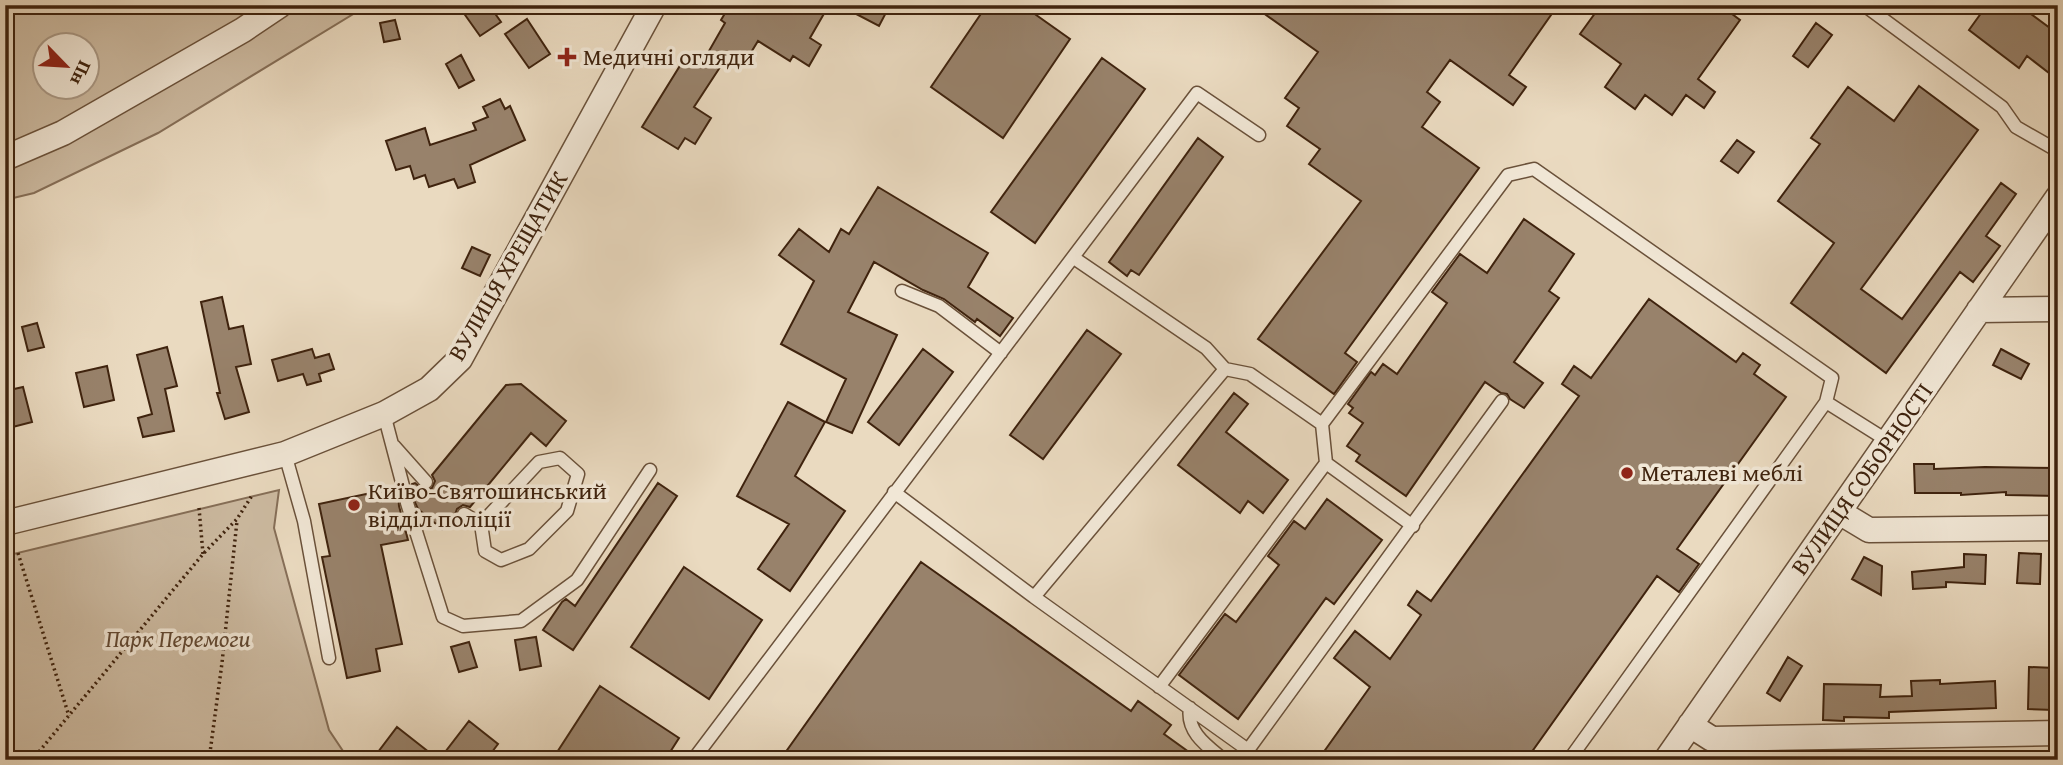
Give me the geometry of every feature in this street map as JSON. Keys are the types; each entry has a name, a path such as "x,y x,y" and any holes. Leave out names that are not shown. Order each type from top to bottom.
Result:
{"street":[{"path":"5,158 63,133 243,30 280,5"},
{"name":"ВУЛИЦЯ ХРЕЩАТИК","path":"5,523 285,454 384,414 429,389 460,359 654,5"},
{"name":"ВУЛИЦЯ СОБОРНОСТІ","path":"1665,760 2058,197"},
{"path":"1979,310 2058,309"},
{"path":"1839,512 1869,530 2058,528"},
{"path":"1690,725 1712,739 2058,733"}],"lane":[{"path":"1864,5 2002,107 2016,127 2058,151"},
{"path":"693,760 1197,93 1259,135"},
{"path":"1160,687 1326,464 1322,424 1508,175 1534,170 1832,378 1826,402 1569,760"},
{"path":"1074,258 1206,348 1225,369 1250,373 1322,424"},
{"path":"902,291 939,306 1001,353"},
{"path":"1034,597 1225,369"},
{"path":"894,492 1034,597 1248,750 1502,401"},
{"path":"1826,402 1888,441"},
{"path":"384,414 404,486"},
{"path":"392,444 426,482"},
{"path":"285,454 304,521 329,659"},
{"path":"560,458 578,474 568,511 529,549 501,561 485,551 481,524 539,462 560,458"},
{"path":"1326,464 1413,526"},
{"path":"407,503 443,617 463,626 521,621 577,580 650,470"},
{"path":"464,514 481,524"},
{"path":"1189,708 1191,728 1224,760"}],"path":[{"path":"32,760 202,554 237,519 253,494"},
{"path":"199,508 202,554"},
{"path":"209,760 237,519"},
{"path":"18,553 69,716"}],"green space":[{"path":"5,5 368,5 158,133 34,193 5,200"},
{"name":"Парк Перемоги","path":"279,490 274,528 329,730 349,760 5,760 5,556"}],"building":[{"path":"458,5 489,5 501,22 480,36"},
{"path":"730,5 829,5 810,38 821,45 809,66 793,56 790,61 758,41 744,64 728,55 694,107 711,118 695,144 685,138 678,149 642,127 686,56 693,61 698,54 705,58 725,23 721,20"},
{"path":"839,5 890,5 879,26"},
{"path":"987,5 1022,5 1070,39 1003,138 931,87"},
{"path":"1252,5 1558,5 1509,75 1526,87 1513,105 1450,60 1427,92 1440,102 1422,127 1479,168 1345,353 1357,362 1334,394 1258,339 1361,201 1309,164 1320,149 1287,126 1299,108 1285,98 1318,52"},
{"path":"1601,5 1720,5 1740,20 1698,79 1715,92 1704,108 1686,95 1672,115 1645,95 1635,109 1605,87 1621,64 1580,34"},
{"path":"1987,5 2019,5 2058,34 2058,80 2027,56 2019,68 1969,30"},
{"path":"527,19 550,54 529,68 505,34"},
{"path":"395,20 400,39 384,42 380,23"},
{"path":"1816,23 1832,35 1808,67 1793,56"},
{"path":"461,55 474,80 459,88 446,64"},
{"path":"1102,58 1145,89 1035,243 991,212"},
{"path":"1919,86 1978,130 1861,289 1902,319 2001,183 2016,194 1986,236 2000,246 1973,282 1960,272 1886,373 1791,303 1834,243 1778,201 1820,144 1811,138 1848,87 1894,121"},
{"path":"500,99 505,109 510,106 525,140 470,165 475,182 458,188 454,179 429,187 425,175 414,179 410,166 396,170 386,141 425,128 430,145 476,130 473,123 488,117 483,107"},
{"path":"1198,138 1223,157 1139,275 1131,270 1127,276 1109,262"},
{"path":"1737,140 1754,152 1738,173 1721,161"},
{"path":"878,187 988,253 968,287 1013,318 1000,336 977,319 975,322 944,299 874,262 848,312 897,335 852,433 826,422 846,379 781,344 814,281 779,255 799,229 829,252 841,229 849,234"},
{"path":"1524,219 1574,254 1549,291 1559,298 1514,362 1543,383 1524,408 1507,394 1485,382 1406,496 1356,461 1360,455 1347,446 1363,423 1349,413 1353,408 1348,404 1371,372 1375,375 1383,364 1397,374 1447,303 1432,292 1460,254 1487,273"},
{"path":"472,247 490,255 480,276 462,268"},
{"path":"222,297 229,329 243,326 251,364 236,367 249,412 225,419 217,393 220,393 201,302"},
{"name":"Металеві меблі","path":"1649,299 1736,362 1743,353 1760,365 1754,374 1786,397 1677,549 1699,564 1679,592 1657,576 1526,760 1318,760 1370,687 1334,658 1355,631 1390,659 1421,615 1408,605 1417,591 1431,601 1579,396 1562,384 1574,366 1591,378"},
{"path":"37,323 44,347 28,351 22,327"},
{"path":"1087,330 1121,354 1043,459 1010,435"},
{"path":"167,347 177,386 165,389 174,431 143,437 138,418 152,414 137,355"},
{"path":"312,349 315,358 329,354 334,369 319,374 321,381 307,385 303,374 278,381 272,360"},
{"path":"923,349 953,372 899,445 868,422"},
{"path":"2001,349 2029,364 2021,379 1993,365"},
{"path":"107,366 114,400 84,407 76,373"},
{"path":"521,384 566,421 546,446 531,433 470,507 463,505 457,509 457,522 452,518 442,529 418,509 412,496 401,494 409,493 415,483 424,490 432,488 435,481 432,475 506,385"},
{"path":"23,387 32,422 5,429 5,391"},
{"path":"1234,393 1248,404 1226,432 1288,480 1263,513 1248,501 1240,513 1178,465"},
{"path":"788,402 825,422 795,476 845,511 790,591 758,569 789,524 737,496"},
{"path":"1914,464 1934,464 1934,469 2058,468 2058,496 2006,495 2006,492 1961,495 1915,493"},
{"path":"658,483 677,496 573,650 543,630 566,599 575,606"},
{"path":"394,488 398,493 408,540 381,545 402,644 376,649 380,671 347,678 322,557 330,556 319,504"},
{"path":"1327,499 1382,540 1334,604 1326,598 1238,719 1179,675 1225,614 1236,622 1279,565 1268,556 1294,521 1305,529"},
{"path":"2019,553 2041,554 2040,584 2017,583"},
{"path":"1964,554 1986,555 1985,584 1946,582 1946,587 1913,589 1912,572 1964,567"},
{"path":"1864,557 1882,566 1881,595 1852,579"},
{"path":"921,562 1131,711 1138,701 1171,725 1164,734 1200,760 780,760"},
{"path":"684,567 762,620 709,699 631,647"},
{"path":"536,637 541,666 520,670 515,640"},
{"path":"469,642 477,667 459,672 451,647"},
{"path":"1788,657 1802,666 1780,701 1767,693"},
{"path":"2029,667 2055,668 2054,710 2028,709"},
{"path":"1940,680 1940,684 1995,681 1996,708 1889,712 1889,718 1844,717 1844,721 1823,720 1824,684 1881,685 1880,697 1912,696 1911,681"},
{"path":"600,686 679,738 665,760 552,760"},
{"path":"469,721 498,744 486,760 439,760"},
{"path":"397,727 439,760 372,760"}],"place":[{"name":"Медичні огляди","path":"567,57"},
{"name":"Металеві меблі","path":"1627,473"},
{"name":"Київо-Святошинський відділ поліції","path":"354,505"}]}
